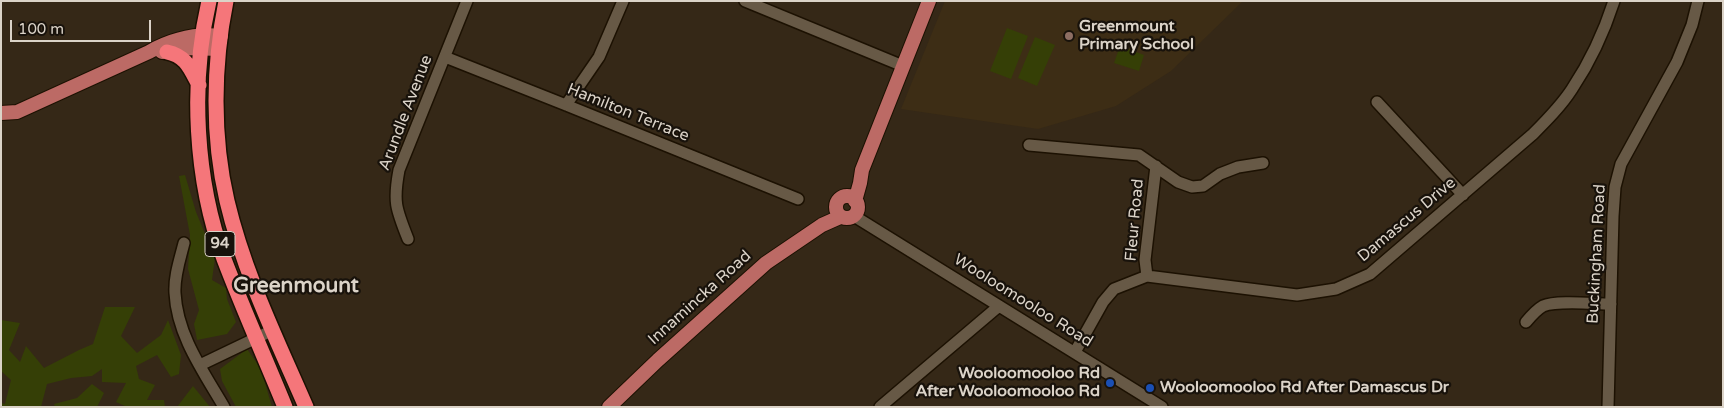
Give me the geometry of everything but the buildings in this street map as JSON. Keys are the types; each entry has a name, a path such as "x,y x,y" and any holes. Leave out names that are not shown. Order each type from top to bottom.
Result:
{"highway":[{"name":"94","path":"209,1 199,85 200,146 208,199 224,258 285,407"},
{"name":"94","path":"226,1 220,42 217,104 218,147 221,172 227,202 246,263 306,407"},
{"path":"167,52 178,55 186,63 199,85"}],"main road":[{"name":"Innamincka Road","path":"609,407 766,262 822,225 824,219 848,208 854,178 862,170 929,1"},
{"path":"1,113 17,112 165,43 182,38 220,42"},
{"path":"149,52 167,52 189,48 203,41"}],"street":[{"name":"Arundle Avenue","path":"408,239 396,209 395,191 399,170 467,1"},
{"path":"566,105 599,57 623,1"},
{"path":"746,1 903,66"},
{"name":"Damascus Drive","path":"1075,352 1103,302 1114,289 1147,276 1297,295 1336,289 1370,274 1533,134 1571,90 1604,32 1614,1"},
{"name":"Buckingham Road","path":"1608,407 1612,216 1615,187 1621,164 1677,62 1692,25 1698,1"},
{"name":"Hamilton Terrace","path":"445,57 798,200"},
{"path":"1377,102 1463,195"},
{"path":"1028,145 1139,155 1178,182 1192,186 1203,186 1220,174 1238,167 1264,163"},
{"name":"Fleur Road","path":"1147,276 1145,260 1156,166"},
{"name":"Wooloomooloo Road","path":"848,208 865,217 868,223 1162,407"},
{"path":"184,243 175,292 178,316 187,342 224,407"},
{"path":"1526,322 1537,310 1545,305 1555,303 1611,304"},
{"path":"880,407 999,306"},
{"path":"200,365 273,330"}],"shaded area":[{"name":"Greenmount Primary School","path":"945,1 1243,1 1171,71 1116,106 1038,129 901,109"}],"green space":[{"path":"1007,28 1028,36 1011,79 990,71"},
{"path":"1035,37 1055,45 1037,86 1018,78"},
{"path":"1120,46 1144,55 1139,71 1114,63"},
{"path":"185,175 196,212 215,258 212,280 226,288 227,299 236,322 227,334 197,340 194,324 199,310 188,269 190,235 179,176"},
{"path":"105,307 135,307 121,336 137,353 161,335 168,320 181,355 179,374 171,377 157,355 136,366 139,379 155,385 147,400 164,400 165,407 127,407 116,402 126,383 102,382 102,369 92,376 71,378 47,384 41,407 1,407 1,403 5,404 11,380 1,371 1,320 20,323 9,350 20,362 26,346 44,368 93,344"},
{"path":"247,349 261,369 272,407 236,407 222,381 220,369"},
{"path":"92,384 104,393 97,407 55,407 54,404 77,398"},
{"path":"193,386 210,407 177,407"}],"place":[{"name":"Greenmount Primary School","path":"1069,36"},
{"name":"Wooloomooloo Rd After Wooloomooloo Rd","path":"1110,383"},
{"name":"Wooloomooloo Rd After Damascus Dr","path":"1150,388"}],"district":[{"name":"Greenmount","path":"296,286"}]}
